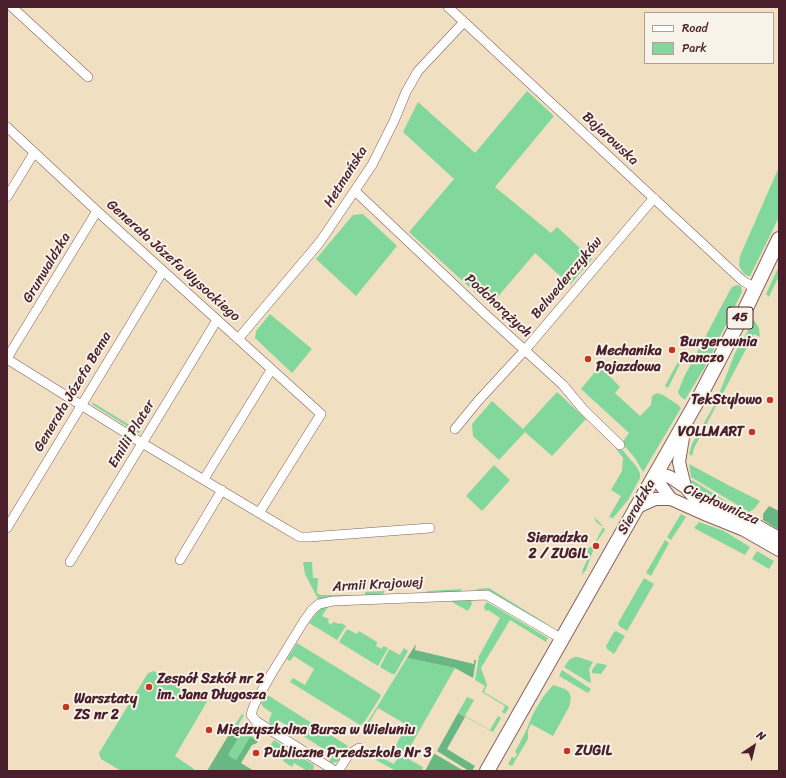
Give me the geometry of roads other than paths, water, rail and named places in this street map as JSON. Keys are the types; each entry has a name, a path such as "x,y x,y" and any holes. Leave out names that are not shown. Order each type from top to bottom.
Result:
{"main road":[{"name":"Sieradzka","path":"487,771 718,362 779,239"},
{"name":"Ciepłownicza","path":"684,487 679,458 686,419"},
{"name":"Ciepłownicza","path":"655,474 670,477 704,504 738,515 779,538"},
{"name":"Ciepłownicza","path":"655,474 671,499"},
{"name":"Ciepłownicza","path":"635,508 656,499 671,499 748,532 779,550"}],"street":[{"path":"12,7 88,77"},
{"name":"Bojarowska","path":"448,7 732,271 743,281 755,288"},
{"name":"Hetmańska","path":"238,339 320,242 355,191 377,155 406,92 416,75 429,58 464,22"},
{"name":"Generała Józefa Wysockiego","path":"7,127 97,211 321,414 259,513"},
{"path":"7,197 34,153"},
{"name":"Podchorążych","path":"355,191 563,384 583,409 620,445"},
{"name":"Belwederczyków","path":"455,429 478,401 525,350 654,198"},
{"name":"Grunwaldzka","path":"7,359 97,211"},
{"name":"Generała Józefa Bema","path":"7,528 163,271"},
{"name":"Emilii Plater","path":"70,562 217,320"},
{"path":"7,359 293,534 305,537 430,528"},
{"path":"204,479 271,370"},
{"path":"180,560 222,490"},
{"name":"Armii Krajowej","path":"334,771 256,721 252,715 252,708 257,699 304,621 316,606 328,601 487,595 562,639"},
{"path":"338,771 349,754 359,748"}],"place":[{"name":"Burgerownia Ranczo","path":"672,350"},
{"name":"Mechanika Pojazdowa","path":"588,359"},
{"name":"TekStylowo","path":"770,400"},
{"name":"VOLLMART","path":"752,432"},
{"name":"Sieradzka 2 / ZUGIL","path":"596,546"},
{"name":"Zespół Szkół nr 2 im. Jana Długosza","path":"149,687"},
{"name":"Warsztaty ZS nr 2","path":"66,707"},
{"name":"Międzyszkolna Bursa w Wieluniu","path":"209,730"},
{"name":"ZUGIL","path":"567,751"},
{"name":"Publiczne Przedszkole Nr 3","path":"256,753"}]}
